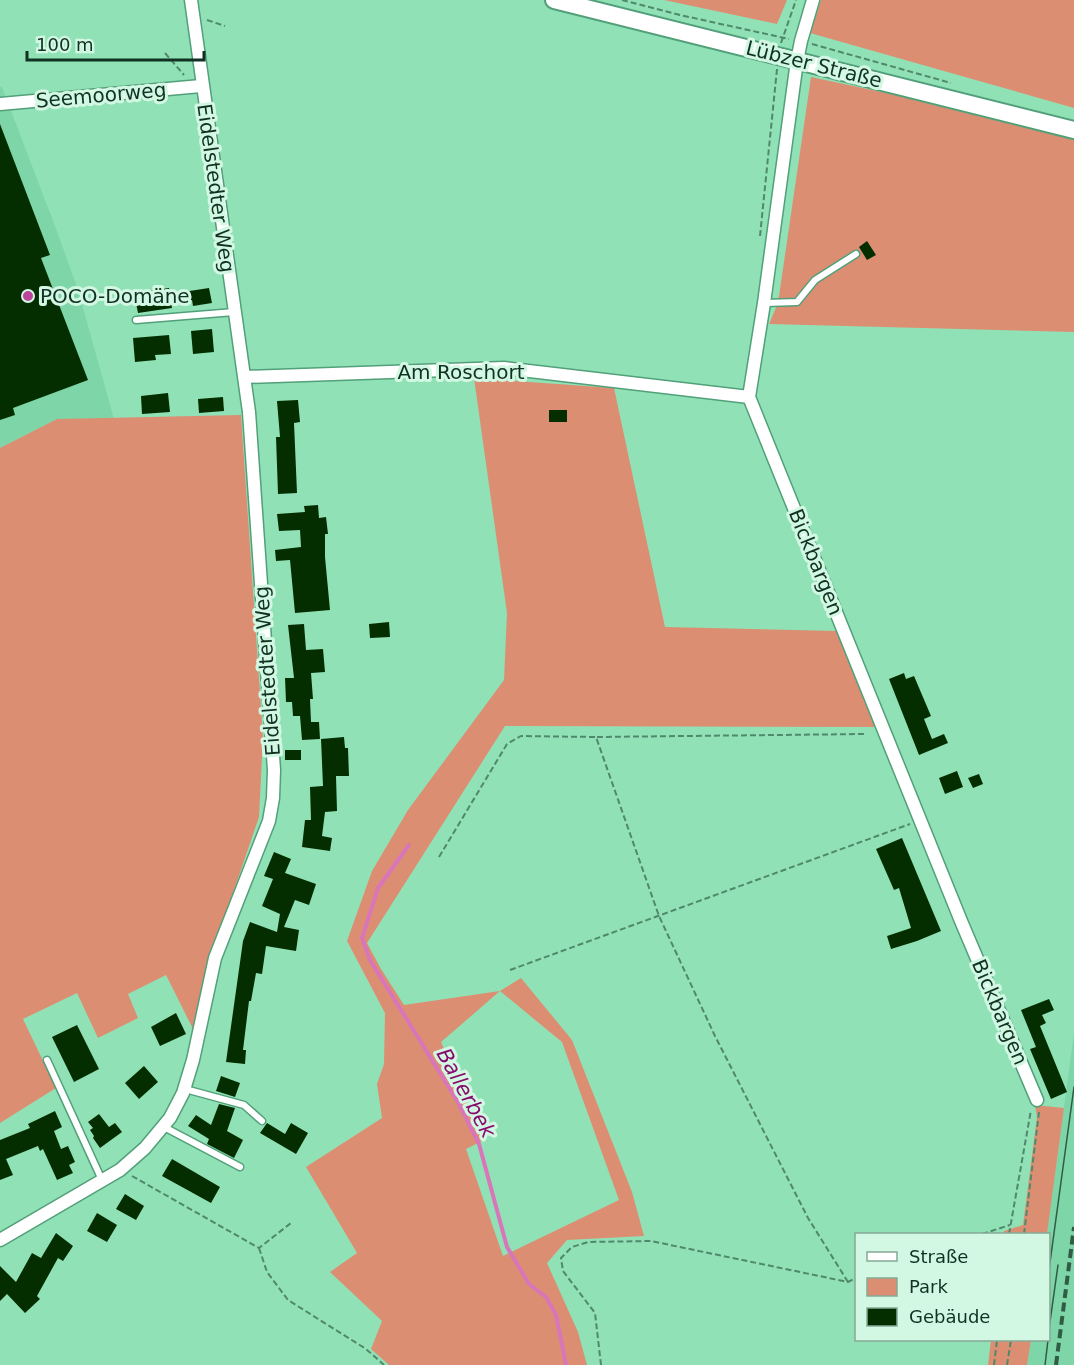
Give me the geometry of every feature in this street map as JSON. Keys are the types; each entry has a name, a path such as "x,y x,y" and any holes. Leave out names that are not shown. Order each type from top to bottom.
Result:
{"street":[{"name":"Eidelstedter Weg","path":"0,1240 120,1170 138,1156 164,1127 177,1106 193,1060 215,958 269,821 273,798 274,770 245,377 197,86 190,0"},
{"name":"Lübzer Straße","path":"554,0 1074,130"},
{"path":"748,397 764,303 797,61 813,0"},
{"name":"Seemoorweg","path":"0,104 197,86"},
{"name":"Am Roschort","path":"245,377 504,368 748,397"},
{"name":"Bickbargen","path":"748,397 1037,1100"}],"lane":[{"path":"764,303 797,302 815,280 856,254"},
{"path":"136,320 235,312"},
{"path":"47,1060 102,1181"},
{"path":"184,1089 244,1105 262,1121"},
{"path":"164,1127 240,1167"}],"path":[{"path":"622,0 801,41 959,86"},
{"path":"759,243 776,74 782,38 796,0"},
{"path":"193,15 225,26"},
{"path":"165,53 197,86"},
{"path":"439,857 507,744 520,736 866,734"},
{"path":"596,737 659,916 715,1036 808,1218 848,1282"},
{"path":"510,970 920,820"},
{"path":"1009,1233 1029,1112 1037,1100"},
{"path":"1024,1233 1040,1116"},
{"path":"120,1170 259,1248 267,1272 288,1300 366,1348 384,1365"},
{"path":"259,1248 291,1223"},
{"path":"985,1233 1011,1225"},
{"path":"601,1365 595,1313 563,1271 561,1258 572,1247 588,1242 651,1241 848,1282 855,1278"},
{"path":"994,1365 997,1341"},
{"path":"1007,1365 1011,1341"}],"shaded area":[{"path":"0,87 2,87 78,290 114,419 57,419 0,448"},
{"path":"1074,1033 1074,1365 1027,1365 1031,1341 1050,1341 1050,1233 1047,1233"}],"green space":[{"path":"664,0 787,0 777,24"},
{"path":"821,0 1074,0 1074,108 810,33"},
{"path":"811,77 971,111 1074,138 1074,332 769,324 778,303"},
{"path":"474,378 614,388 665,627 836,631 875,727 505,726 367,943 404,1005 500,991 521,978 572,1040 632,1192 644,1236 567,1240 547,1263 578,1332 587,1365 389,1365 371,1349 382,1321 330,1272 357,1253 306,1167 382,1118 377,1084 384,1064 385,1013 347,941 372,871 408,810 504,680 507,613","holes":["500,991 562,1042 619,1200 503,1256 466,1149 484,1140 441,1042"]},
{"path":"241,415 263,737 259,817 205,975 193,1029 166,975 128,994 138,1018 98,1038 77,993 23,1019 56,1088 0,1123 0,448 57,419"},
{"path":"1035,1105 1064,1108 1047,1233 1004,1233 1004,1231 1023,1225 1037,1117"},
{"path":"991,1341 1031,1341 1027,1365 988,1365"}],"building":[{"name":"POCO-Domäne","path":"0,124 50,255 41,258 88,380 13,408 15,415 0,420"},
{"path":"867,241 876,255 867,260 859,247"},
{"path":"169,288 170,294 209,288 212,303 193,306 192,300 171,303 172,308 138,313 134,293"},
{"path":"212,329 214,352 193,354 191,331"},
{"path":"169,335 171,354 155,355 156,360 135,362 133,338"},
{"path":"168,393 170,412 142,414 141,396"},
{"path":"223,397 224,411 199,413 198,399"},
{"path":"298,400 300,422 294,423 297,493 278,494 276,437 280,437 277,401"},
{"path":"549,410 567,410 567,422 549,422"},
{"path":"318,505 319,518 326,517 328,534 325,534 325,557 330,610 295,613 290,560 276,561 275,550 301,547 300,530 279,531 277,514 305,512 304,506"},
{"path":"389,622 390,637 370,638 369,624"},
{"path":"304,624 306,650 323,649 325,672 311,673 313,699 310,699 311,722 319,722 320,739 302,740 300,716 293,716 292,702 286,702 285,678 294,678 288,625"},
{"path":"904,673 906,679 914,676 931,716 924,719 932,739 944,734 948,743 919,755 889,679"},
{"path":"344,737 345,748 348,748 349,776 336,776 337,811 325,812 322,836 332,838 330,851 302,847 305,820 311,820 310,787 323,786 321,739"},
{"path":"285,750 301,750 301,760 285,760"},
{"path":"957,771 963,787 945,794 939,778"},
{"path":"979,774 983,784 973,788 968,778"},
{"path":"902,838 941,931 891,949 887,936 911,928 899,888 894,890 876,849"},
{"path":"274,852 291,859 285,873 316,884 309,905 295,900 284,927 299,930 296,951 266,946 262,974 256,973 251,1001 249,1001 243,1050 246,1050 245,1064 226,1062 243,941 250,922 277,932 280,914 262,906 273,879 264,876"},
{"path":"1049,999 1054,1010 1042,1015 1046,1023 1040,1026 1067,1092 1051,1099 1030,1049 1036,1047 1021,1010"},
{"path":"176,1013 186,1034 160,1046 151,1027"},
{"path":"77,1025 99,1069 74,1082 52,1037"},
{"path":"144,1066 158,1082 139,1099 125,1083"},
{"path":"221,1076 240,1083 235,1097 216,1091"},
{"path":"219,1104 235,1108 227,1131 243,1140 234,1158 207,1144 209,1139 188,1126 196,1115 211,1125"},
{"path":"55,1111 62,1127 54,1131 61,1149 68,1146 75,1162 69,1165 73,1173 57,1180 43,1149 40,1151 38,1146 6,1159 13,1175 0,1180 0,1140 30,1128 28,1124"},
{"path":"99,1114 109,1127 115,1123 122,1132 100,1148 93,1138 90,1130 93,1128 88,1122"},
{"path":"267,1123 285,1134 291,1123 308,1133 296,1154 260,1133"},
{"path":"172,1159 220,1187 211,1203 162,1176"},
{"path":"125,1194 144,1206 136,1220 116,1209"},
{"path":"97,1213 117,1225 107,1242 87,1231"},
{"path":"56,1233 73,1246 63,1261 58,1258 37,1296 40,1299 25,1313 7,1294 0,1301 0,1266 16,1282 32,1253 41,1258"}],"waterway":[{"name":"Ballerbek","path":"409,845 378,888 362,938 370,960 458,1102 479,1144 507,1247 529,1284 546,1297 556,1315 566,1365"}],"tram line":[{"path":"1050,1262 1074,1087"},
{"path":"1050,1322 1058,1265"},
{"path":"1045,1365 1048,1341"}],"railway":[{"path":"1056,1365 1074,1227"}],"place":[{"name":"POCO-Domäne","path":"28,296"}]}
